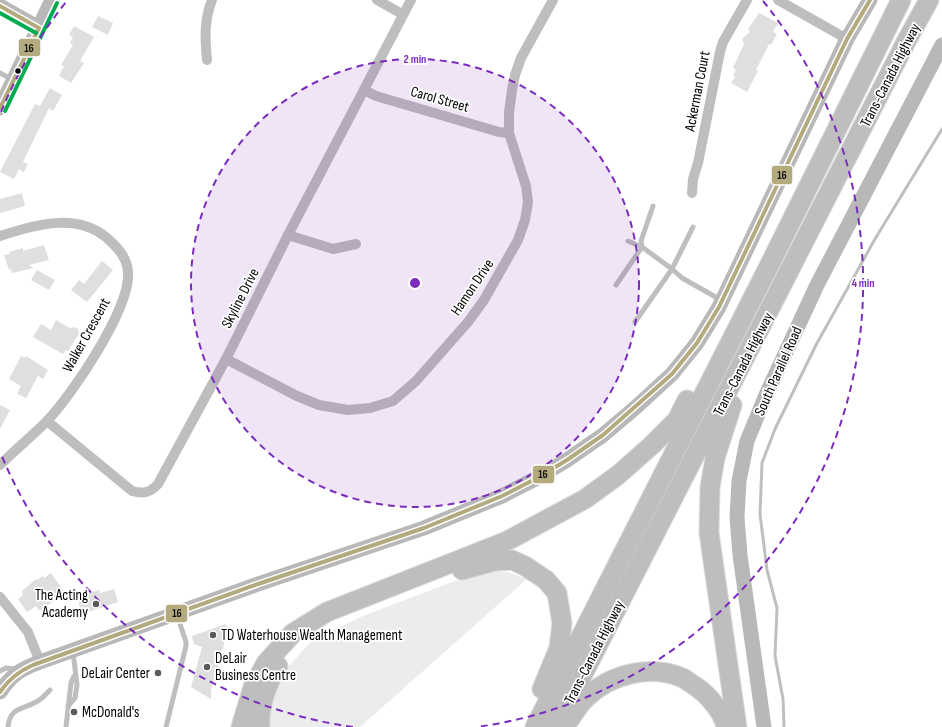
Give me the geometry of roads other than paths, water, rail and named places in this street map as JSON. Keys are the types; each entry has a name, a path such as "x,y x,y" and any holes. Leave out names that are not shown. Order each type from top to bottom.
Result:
{"highway":[{"name":"Trans-Canada Highway","path":"536,727 770,264 901,0"},
{"name":"Trans-Canada Highway","path":"556,727 929,0"},
{"path":"241,727 253,687 266,663 293,633 327,612 507,541 585,499 618,475 652,445 677,420 712,352 770,264"},
{"path":"737,727 709,533 710,487 715,458 729,415 783,286"},
{"path":"260,727 259,714 270,680 284,658 302,640 349,614 430,582 478,565 495,561 512,560 525,566 546,580 556,593 562,623 559,648 532,712 529,727"},
{"path":"565,727 587,697 606,683 631,673 659,671 683,678 707,695 725,721 726,727"}],"street":[{"path":"0,108 52,0"},
{"path":"207,60 205,39 206,20 212,0"},
{"path":"377,0 402,14"},
{"name":"Skyline Drive","path":"47,421 132,491 142,494 152,490 158,484 226,359 288,235 402,14 411,0"},
{"name":"Hamon Drive","path":"226,359 297,396 319,405 348,410 370,408 393,400 416,381 468,322 495,282 518,240 525,220 528,202 526,186 509,133 515,75 521,58 552,0"},
{"name":"Ackerman Court","path":"692,193 693,179 698,162 721,47 747,0"},
{"path":"778,0 847,39"},
{"path":"0,692 7,681 22,669 258,584 424,528 502,496 540,477 603,436 672,374 698,343 722,301 847,39 870,0"},
{"path":"0,6 38,28"},
{"name":"South Parallel Road","path":"764,727 740,555 737,518 739,481 747,441 766,395 817,285 942,45"},
{"name":"Carol Street","path":"364,90 376,96 499,132 509,133"},
{"name":"Walker Crescent","path":"0,236 26,228 59,222 86,225 103,234 115,245 124,256 128,272 128,287 120,310 79,380 47,421 0,464"},
{"path":"288,235 333,249 356,244"},
{"path":"0,597 28,632 40,662"}],"lane":[{"path":"0,73 14,80"},
{"path":"642,247 640,241 653,206"},
{"path":"635,322 672,269 693,227"},
{"path":"628,241 642,247 682,278 722,301"},
{"path":"616,285 642,247"},
{"path":"166,727 186,646 176,614"},
{"path":"66,727 68,706 75,698 77,685 72,650"},
{"path":"0,671 6,668 22,669"},
{"path":"8,727 8,720 17,710 35,703 50,690"}],"waterway":[{"path":"784,727 783,699 775,656 777,608 767,570 760,514 762,463 775,429 816,345 875,239 942,129"}],"place":[{"name":"The Acting Academy","path":"96,604"},
{"name":"TD Waterhouse Wealth Management","path":"213,635"},
{"name":"DeLair Business Centre","path":"207,667"},
{"name":"DeLair Center","path":"158,673"},
{"name":"McDonald's","path":"74,712"}]}
